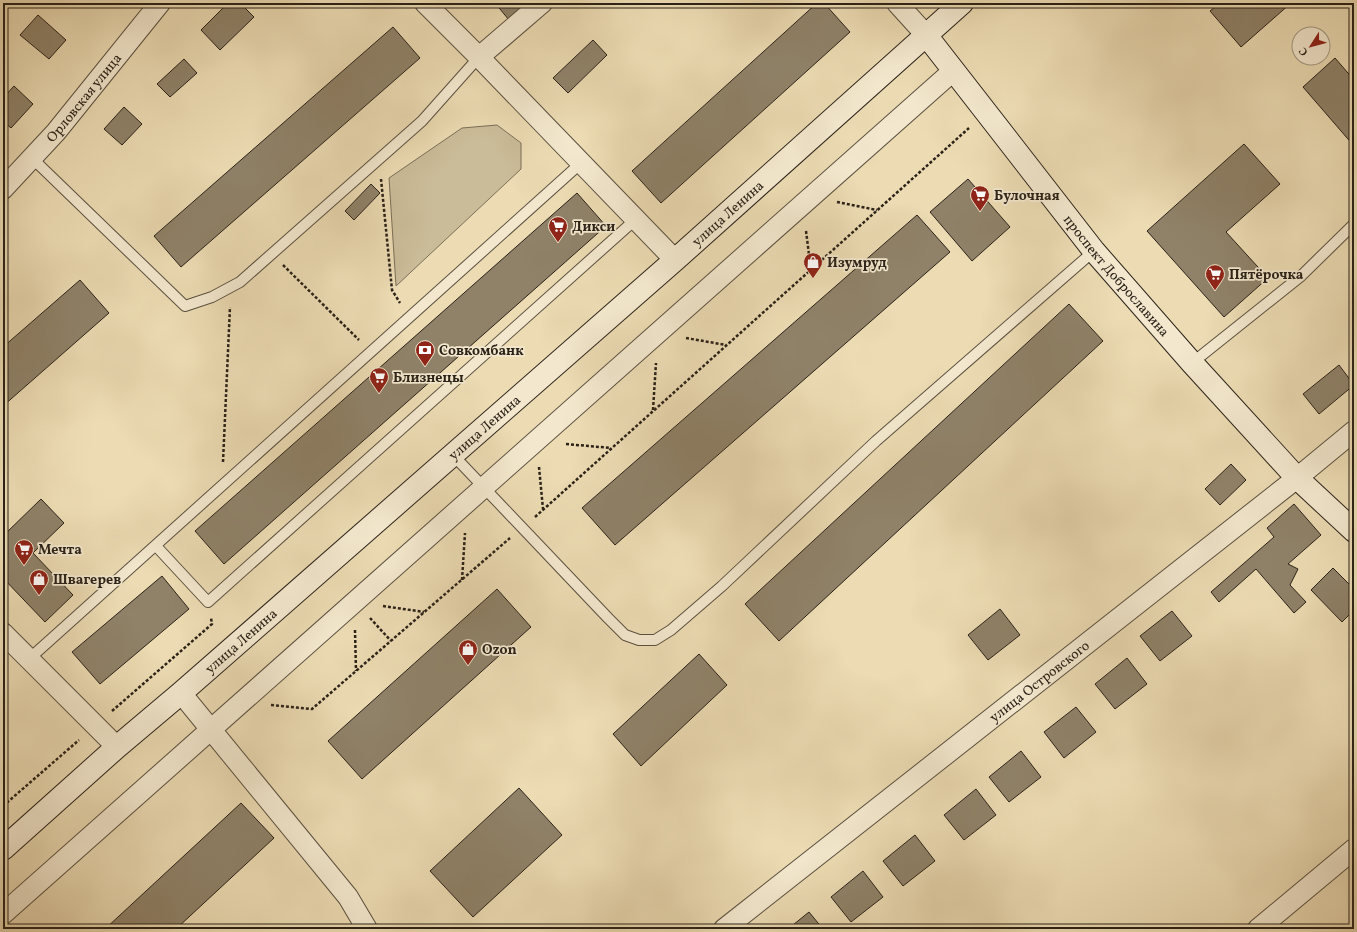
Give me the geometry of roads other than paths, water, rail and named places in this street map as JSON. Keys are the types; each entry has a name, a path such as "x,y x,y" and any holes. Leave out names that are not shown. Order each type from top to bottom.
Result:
{"main road":[{"name":"улица Ленина","path":"3,849 117,747 181,693 675,260 962,3"},
{"name":"проспект Доброславина","path":"926,35 1094,251 1192,363 1297,478 1354,531"}],"street":[{"name":"Орловская улица","path":"3,189 56,132 160,3"},
{"path":"425,3 675,260"},
{"path":"479,57 542,3"},
{"name":"проспект Доброславина","path":"897,3 926,35"},
{"path":"3,914 953,70"},
{"name":"улица Островского","path":"724,929 1297,478 1354,431"},
{"path":"3,633 117,747"},
{"path":"181,693 348,897 367,929"},
{"path":"1258,929 1354,849"}],"lane":[{"path":"32,158 184,306 212,297 240,282 422,120 479,57"},
{"path":"29,659 581,163"},
{"path":"156,546 208,602 636,219"},
{"path":"1192,363 1302,276 1354,224"},
{"path":"453,455 625,635 639,640 655,640 671,630 722,586 876,441 1094,251"}],"place":[{"name":"Булочная","path":"980,212"},
{"name":"Дикси","path":"558,243"},
{"name":"Изумруд","path":"813,279"},
{"name":"Пятёрочка","path":"1215,291"},
{"name":"Совкомбанк","path":"425,367"},
{"name":"Близнецы","path":"379,394"},
{"name":"Мечта","path":"24,566"},
{"name":"Швагерев","path":"39,596"},
{"name":"Ozon","path":"468,666"}]}
